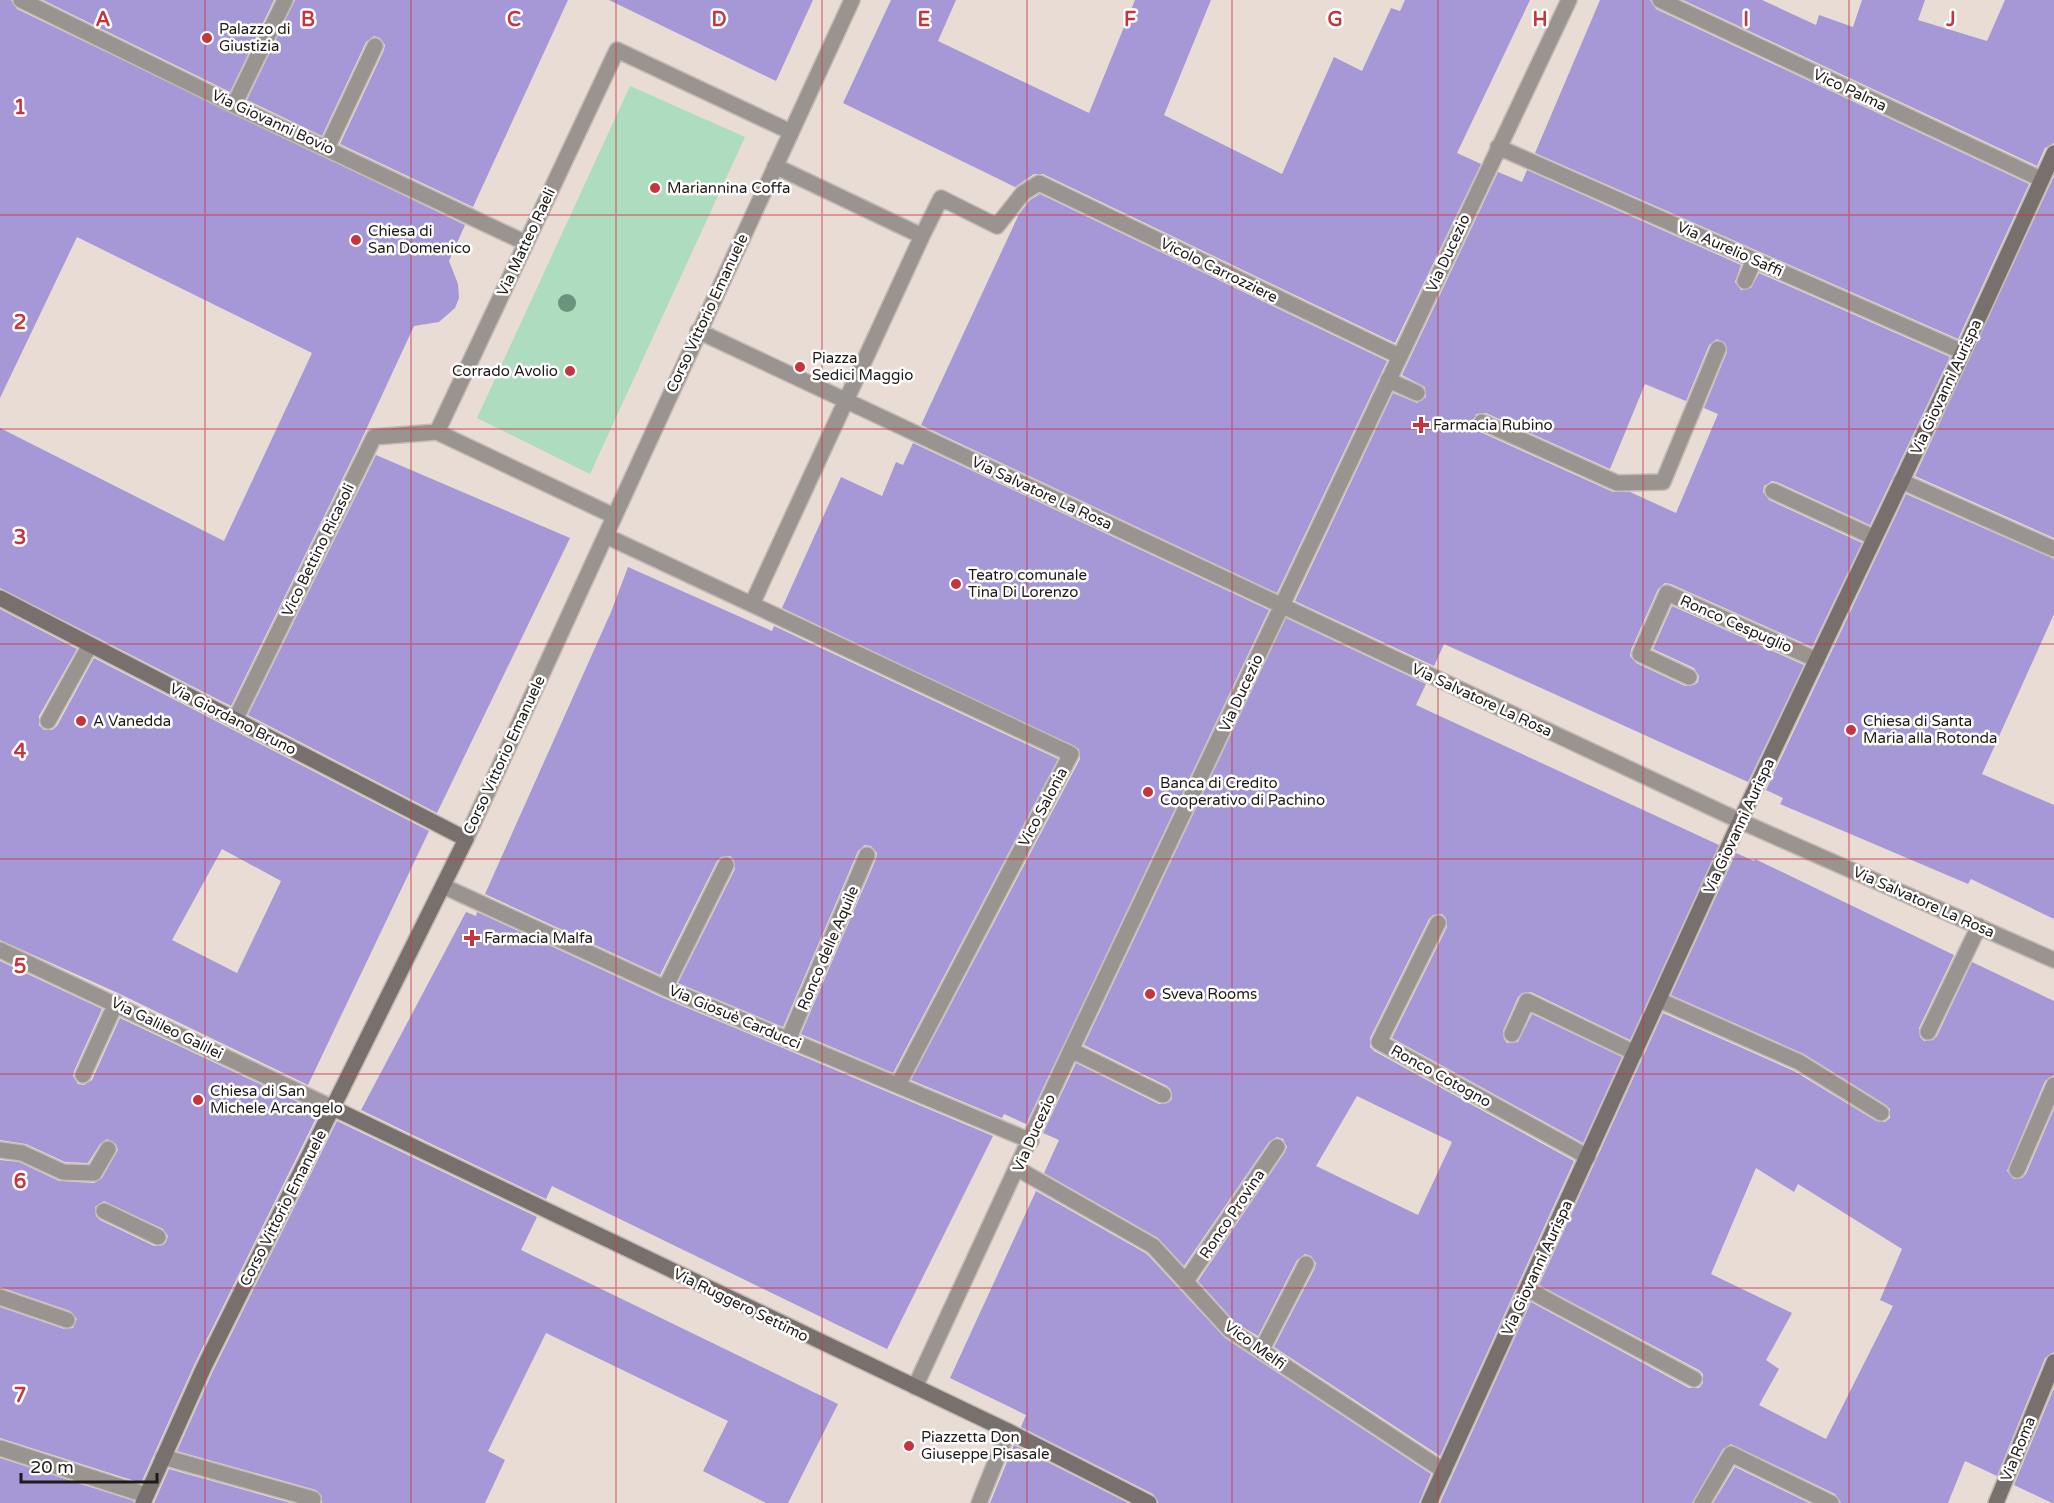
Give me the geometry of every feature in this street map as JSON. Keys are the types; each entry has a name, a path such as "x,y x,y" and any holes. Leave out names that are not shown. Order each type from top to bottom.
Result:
{"street":[{"name":"Via Giovanni Bovio","path":"21,0 234,105 526,243"},
{"path":"234,105 285,0"},
{"name":"Corso Vittorio Emanuele","path":"145,1499 204,1367 466,839 852,0"},
{"name":"Via Ducezio","path":"915,1387 1031,1141 1071,1050 1569,0"},
{"name":"Vico Palma","path":"1660,0 2041,179"},
{"path":"327,148 375,46"},
{"name":"Via Matteo Raeli","path":"437,432 617,50 791,132"},
{"name":"Via Aurelio Saffi","path":"1498,147 1963,352"},
{"name":"Via Giovanni Aurispa","path":"1434,1501 1444,1471 1740,821 1873,537 1963,352 2054,153"},
{"path":"606,536 752,604 922,236 775,166"},
{"name":"Vicolo Carrozziere","path":"922,236 941,198 996,225 1023,193 1039,183 1399,356"},
{"path":"1746,282 1754,260"},
{"name":"Via Salvatore La Rosa","path":"698,331 1740,821 2054,960"},
{"path":"1482,422 1617,483 1663,482 1718,349"},
{"path":"1388,380 1417,393"},
{"path":"437,432 614,516"},
{"name":"Vico Bettino Ricasoli","path":"235,720 374,437 437,432"},
{"path":"1901,481 2054,549"},
{"path":"1773,491 1873,537"},
{"name":"Ronco Cespuglio","path":"1689,676 1640,654 1667,593 1817,660"},
{"name":"Via Giordano Bruno","path":"0,598 466,839"},
{"name":"Vico Salonia","path":"752,604 1071,754 898,1085"},
{"path":"48,721 90,645"},
{"name":"Ronco delle Aquile","path":"788,1040 867,855"},
{"path":"665,988 726,866"},
{"name":"Via Giosuè Carducci","path":"442,886 665,988 1031,1141"},
{"name":"Ronco Cotogno","path":"1438,923 1379,1042 1588,1157"},
{"path":"1928,1032 1979,926"},
{"name":"Via Galileo Galilei","path":"0,950 116,1003 333,1108"},
{"path":"1659,1000 1799,1062 1881,1113"},
{"path":"1512,1034 1527,1001 1635,1053"},
{"path":"84,1075 116,1003"},
{"path":"1071,1050 1163,1095"},
{"path":"2017,1170 2054,1085"},
{"name":"Via Ruggero Settimo","path":"333,1108 1008,1431 1149,1503"},
{"name":"Ronco Provina","path":"1186,1281 1277,1147"},
{"path":"0,1150 22,1153 63,1172 94,1173 108,1149"},
{"name":"Vico Melfi","path":"1018,1169 1153,1246 1230,1330 1444,1471"},
{"path":"104,1212 158,1237"},
{"path":"1261,1351 1306,1264"},
{"path":"1527,1289 1694,1379"},
{"path":"0,1297 67,1320"},
{"name":"Via Roma","path":"1996,1503 2054,1362"},
{"path":"979,1503 1008,1431"},
{"path":"0,1449 145,1499"},
{"path":"1702,1503 1731,1454 1831,1503"},
{"path":"163,1457 313,1501"}],"green space":[{"path":"630,86 745,137 590,474 477,418"}],"building":[{"path":"0,0 11,0 17,9 465,225 449,261 458,284 459,298 455,308 439,322 414,326 358,447 231,706 0,588 0,428 224,541 312,353 77,237 0,398"},
{"name":"Palazzo di Giustizia","path":"43,0 274,0 230,92"},
{"path":"295,0 568,0 473,207 340,144 384,50 385,45 380,38 374,36 366,42 322,136 247,100"},
{"path":"609,0 813,0 776,81"},
{"path":"891,0 956,0 938,41 1089,113 1135,0 1211,0 1164,115 1282,174 1334,57 1362,71 1391,8 1400,11 1405,0 1530,0 1457,153 1481,164 1395,343 1043,174 1034,174 1015,187 843,103"},
{"path":"1600,0 1650,0 1656,9 2029,184 1958,339 1535,153"},
{"path":"1683,0 1762,0 1816,25 1819,15 1853,27 1862,0 1925,0 1918,20 1987,41 2005,0 2054,0 2054,143 2045,148 2037,166"},
{"path":"1527,170 1741,265 1735,282 1741,290 1751,288 1759,273 1950,357 1870,525 1777,482 1772,481 1764,486 1763,492 1769,500 1862,543 1812,647 1671,584 1665,583 1658,589 1631,650 1630,656 1636,663 1685,686 1698,682 1699,676 1694,668 1653,649 1672,606 1804,665 1748,782 1444,644 1434,666 1295,601 1393,393 1417,403 1426,397 1425,387 1402,375 1498,172 1522,182","holes":["1717,339 1725,343 1727,352 1704,408 1718,414 1676,513 1630,492 1613,492 1478,431 1472,424 1476,414 1486,413 1610,469 1645,384 1686,401 1709,345"]},
{"path":"2054,176 2054,538 1915,476"},
{"path":"1040,194 1387,361 1277,593 921,425 1019,214 1030,200"},
{"path":"913,443 1269,610 1026,1124 1004,1114 1002,1118 911,1080 1080,759 1079,749 782,608 841,477 882,496 896,462 903,465"},
{"path":"376,455 570,538 437,813 248,715"},
{"path":"1906,494 2054,559 2054,614 1982,774 2054,805 2054,919 1971,879 1968,884 1780,804 1783,798 1766,790"},
{"path":"628,567 772,631 774,626 1058,759 893,1073 801,1034 876,859 877,853 871,846 865,845 858,851 783,1027 678,983 735,869 734,860 730,856 721,857 717,861 660,975 485,894 611,612"},
{"path":"0,609 77,649 39,716 39,725 44,730 52,730 57,726 94,658 429,831 308,1085 120,994 0,940","holes":["222,849 281,881 237,973 172,940"]},
{"path":"1286,618 1426,684 1416,705 1719,845 1630,1040 1531,992 1522,993 1518,997 1503,1031 1507,1043 1518,1042 1532,1014 1622,1057 1583,1143 1392,1038 1447,927 1446,918 1442,914 1433,915 1429,919 1370,1038 1370,1047 1374,1051 1574,1161 1440,1456 1274,1347 1315,1268 1316,1263 1311,1256 1305,1254 1297,1260 1258,1336 1236,1323 1198,1281 1285,1152 1287,1147 1283,1139 1277,1137 1269,1142 1184,1266 1158,1238 1044,1173 1059,1140 1043,1133 1076,1063 1159,1104 1168,1103 1172,1099 1171,1090 1167,1086 1084,1045","holes":["1357,1096 1452,1142 1418,1215 1316,1166"]},
{"path":"1736,853 1754,861 1755,859 1954,955 1919,1028 1920,1037 1924,1041 1933,1040 1937,1036 1972,962 2054,1001 2054,1075 2045,1081 2007,1171 2014,1179 2022,1178 2026,1174 2054,1109 2054,1352 2045,1358 1997,1476 1965,1461 1948,1503 1841,1503 1835,1494 1731,1444 1723,1449 1692,1503 1440,1503 1531,1302 1689,1388 1699,1388 1703,1383 1703,1374 1699,1370 1539,1285 1663,1013 1794,1071 1876,1121 1885,1122 1890,1118 1890,1109 1886,1105 1804,1054 1671,995","holes":["1756,1168 1794,1192 1798,1184 1902,1249 1880,1300 1893,1306 1826,1439 1759,1405 1779,1369 1766,1360 1792,1313 1711,1274"]},
{"path":"466,912 476,916 477,912 661,997 993,1136 887,1349 552,1186 546,1199 361,1110"},
{"path":"0,961 102,1009 74,1071 73,1076 78,1084 84,1085 92,1080 120,1018 319,1112 195,1363 141,1483 0,1438 0,1307 64,1329 73,1328 77,1319 70,1311 0,1287 0,1160 19,1162 59,1181 94,1183 102,1178 118,1150 116,1144 107,1139 100,1144 88,1163 65,1162 26,1144 0,1140","holes":["104,1201 163,1229 168,1236 166,1242 163,1245 154,1246 100,1220 96,1216 95,1207"]},
{"path":"337,1121 537,1217 521,1250 838,1404 788,1503 766,1503 703,1471 728,1421 546,1333 488,1451 505,1460 485,1503 322,1503 322,1496 316,1490 177,1451 213,1371"},
{"path":"1036,1191 1147,1254 1225,1338 1431,1474 1419,1503 1159,1503 1153,1494 1021,1427 1026,1415 950,1378"},
{"path":"2054,1388 2054,1503 2052,1503 2014,1485"},
{"path":"1014,1445 1128,1503 990,1503"},
{"path":"0,1458 134,1501 133,1503 0,1503"},
{"path":"1735,1467 1809,1503 1713,1503"},
{"path":"169,1469 291,1503 154,1503"}],"place":[{"name":"Palazzo di Giustizia","path":"207,38"},
{"name":"Mariannina Coffa","path":"655,188"},
{"name":"Chiesa di San Domenico","path":"356,240"},
{"name":"Piazza Sedici Maggio","path":"800,367"},
{"name":"Corrado Avolio","path":"570,371"},
{"name":"Farmacia Rubino","path":"1421,425"},
{"name":"Teatro comunale Tina Di Lorenzo","path":"956,584"},
{"name":"A Vanedda","path":"81,721"},
{"name":"Chiesa di Santa Maria alla Rotonda","path":"1851,730"},
{"name":"Banca di Credito Cooperativo di Pachino","path":"1148,792"},
{"name":"Farmacia Malfa","path":"472,938"},
{"name":"Sveva Rooms","path":"1150,994"},
{"name":"Chiesa di San Michele Arcangelo","path":"198,1100"},
{"name":"Piazzetta Don Giuseppe Pisasale","path":"909,1446"}]}
